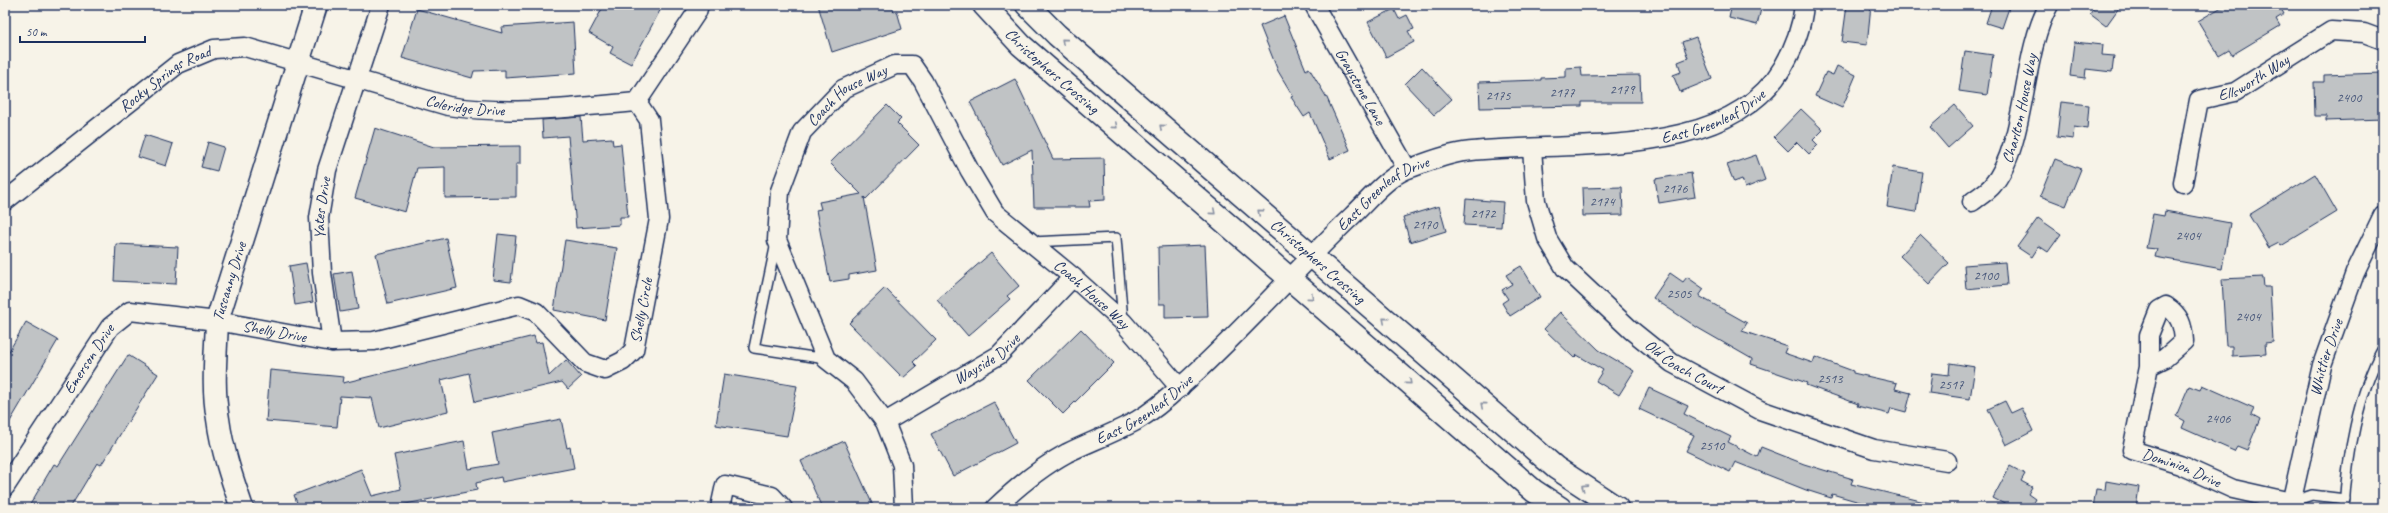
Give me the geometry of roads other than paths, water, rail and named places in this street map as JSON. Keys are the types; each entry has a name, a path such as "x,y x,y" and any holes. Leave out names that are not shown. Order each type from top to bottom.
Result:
{"street":[{"path":"298,61 316,5"},
{"path":"356,78 381,5"},
{"path":"637,102 697,12 699,5"},
{"name":"Christophers Crossing","path":"984,5 1021,45 1534,491 1560,508"},
{"name":"Christophers Crossing","path":"1028,5 1057,35 1556,468 1617,508"},
{"name":"Graystone Lane","path":"1314,5 1407,169"},
{"name":"East Greenleaf Drive","path":"995,508 1013,491 1065,455 1137,420 1180,388 1290,279 1310,256 1382,187 1407,169 1462,152 1532,149 1641,141 1694,132 1733,116 1764,92 1778,76 1790,55 1799,33 1804,5"},
{"name":"Charlton House Way","path":"1972,202 1992,186 2005,163 2014,136 2034,48 2049,5"},
{"name":"Ellsworth Way","path":"2183,183 2199,100 2235,92 2331,31 2364,33 2383,40"},
{"name":"Rocky Springs Road","path":"5,201 178,64 214,49 245,46 298,61"},
{"name":"Coleridge Drive","path":"298,61 448,106 480,111 527,110 637,102"},
{"name":"Tuscanny Drive","path":"242,508 226,462 217,418 217,321 298,61"},
{"name":"Coach House Way","path":"826,359 777,240 780,191 802,132 843,89 895,65 912,65 923,81 970,171 995,213 1032,242 1123,322 1180,388"},
{"name":"Yates Drive","path":"332,342 322,272 319,218 327,170 356,78"},
{"name":"Shelly Circle","path":"332,342 374,341 519,305 536,312 585,362 605,370 623,361 634,350 658,219 649,120 637,102"},
{"name":"Old Coach Court","path":"1532,149 1536,201 1547,238 1565,268 1631,330 1672,363 1760,410 1874,449 1947,460"},
{"name":"Whittier Drive","path":"2293,506 2322,365 2355,273 2383,215"},
{"name":"Wayside Drive","path":"885,422 999,355 1073,277"},
{"name":"Emerson Drive","path":"5,487 110,326 115,322 130,311 217,321"},
{"name":"Shelly Drive","path":"217,321 332,342"},
{"path":"826,359 854,380 885,422 902,465 904,508"},
{"name":"Dominion Drive","path":"2149,366 2132,450 2180,465 2233,489 2293,506"},
{"path":"720,508 725,485 772,496 783,508"}],"lane":[{"path":"1032,242 1116,238 1123,322"},
{"path":"777,240 754,348 826,359"},
{"path":"2293,506 2312,495 2345,504 2350,457 2363,396 2383,348"}]}
